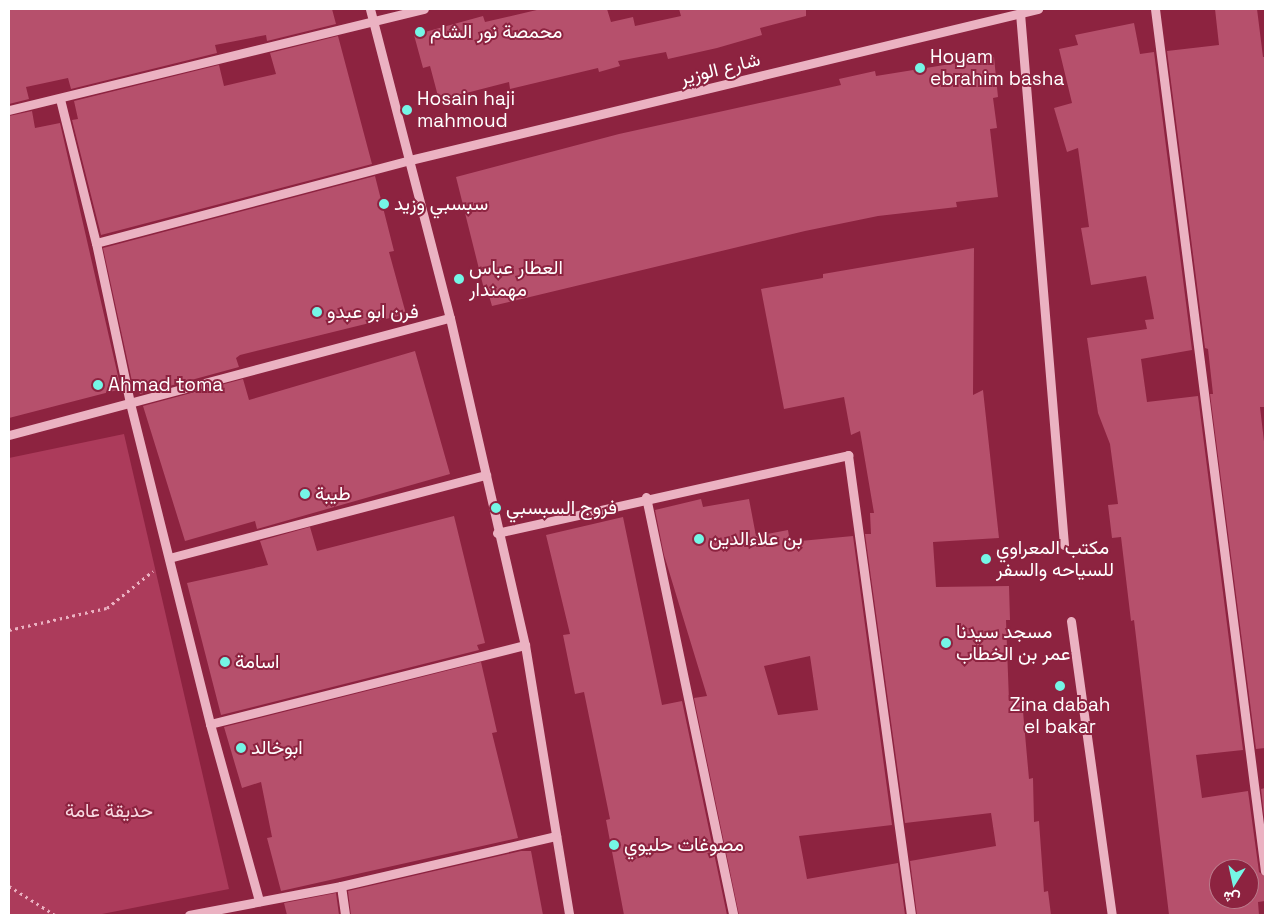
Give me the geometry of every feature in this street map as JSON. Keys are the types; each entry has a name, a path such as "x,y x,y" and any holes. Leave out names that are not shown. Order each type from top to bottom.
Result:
{"street":[{"path":"370,9 450,318 486,474 497,533 525,645 569,915"},
{"path":"9,110 424,9"},
{"name":"شارع الوزير","path":"96,242 410,160 1038,9"},
{"path":"1155,9 1265,871"},
{"path":"1020,13 1064,545"},
{"path":"60,98 96,242 130,403 210,724 259,901"},
{"path":"9,435 450,318"},
{"path":"497,533 646,497 848,455 911,915"},
{"path":"169,558 486,474"},
{"path":"646,497 734,915"},
{"path":"1071,621 1112,915"},
{"path":"210,724 525,645"},
{"path":"189,915 214,913 259,901 341,886 556,836"},
{"path":"341,886 345,915"}],"path":[{"path":"9,630 106,608 169,558"},
{"path":"9,886 55,915"}],"green space":[{"name":"حديقة عامة","path":"124,434 229,889 97,915 9,915 9,458"}],"building":[{"path":"9,9 332,9 336,24 267,41 266,35 215,45 217,53 71,89 68,78 26,87 29,99 9,104"},
{"path":"541,9 607,9 611,22 633,17 635,26 681,16 679,9 806,9 806,16 760,28 762,35 717,48 668,59 666,52 618,61 620,66 599,72 598,68 510,89 509,82 439,100 430,66 423,68 414,35 483,16 485,22"},
{"path":"1215,9 1257,9 1263,57 1265,57 1265,407 1260,407 1265,450 1265,748 1256,749 1210,394 1213,394 1208,349 1205,348 1167,51 1219,45"},
{"path":"1134,23 1140,54 1154,52 1192,350 1141,359 1147,402 1198,396 1243,750 1196,755 1202,798 1248,791 1257,859 1209,859 1209,909 1259,909 1259,915 1169,915 1134,620 1131,621 1121,537 1112,538 1108,505 1118,504 1110,444 1098,413 1087,338 1147,329 1145,320 1154,319 1146,276 1091,285 1081,228 1089,227 1078,148 1067,152 1054,108 1072,103 1059,49 1078,45 1075,35"},
{"path":"338,36 372,164 101,235 72,120 78,119 74,101 219,65 224,86 276,74 270,53"},
{"path":"994,57 998,97 993,98 997,128 990,129 998,197 956,202 957,207 878,216 805,231 492,306 488,292 485,293 456,177 619,134 841,85 839,79 875,71 876,76"},
{"path":"32,111 35,128 60,123 121,389 9,418 9,116"},
{"path":"375,176 394,251 389,252 406,314 240,355 236,358 239,367 140,394 137,385 133,386 103,248"},
{"path":"974,248 973,395 983,390 999,538 933,542 936,587 1009,586 1010,620 1006,620 1009,701 1022,700 1029,779 1033,778 1034,822 1039,821 1044,892 1048,891 1051,915 917,915 910,861 996,846 991,813 905,823 865,534 871,534 870,513 874,513 860,431 851,435 844,397 784,409 761,289 823,278 823,274"},
{"path":"415,351 450,474 257,529 255,521 185,541 143,406 243,379 249,400"},
{"path":"701,499 703,507 749,499 756,536 788,530 790,542 853,536 892,825 799,836 807,879 898,863 905,915 739,915 694,698 707,696 664,555 655,510","holes":["810,656 818,710 778,715 764,666"]},
{"path":"454,516 485,643 477,645 479,650 221,715 187,583 268,565 260,541 310,527 317,551"},
{"path":"623,517 662,705 682,701 727,915 624,915 606,820 610,819 584,692 575,694 563,635 570,634 546,535"},
{"path":"481,662 497,732 492,733 518,838 281,891 267,838 272,837 261,782 242,788 224,727"},
{"path":"1265,788 1265,824 1261,789"},
{"path":"521,851 531,851 543,915 351,915 348,891"},
{"path":"1259,872 1265,877 1265,901 1259,902"},
{"path":"336,893 339,915 287,915 284,903"}],"place":[{"name":"محمصة نور الشام","path":"420,32"},
{"name":"Hoyam ebrahim basha","path":"920,68"},
{"name":"Hosain haji mahmoud","path":"407,110"},
{"name":"سبسبي وزيد","path":"384,204"},
{"name":"العطار عباس مهمندار","path":"459,279"},
{"name":"فرن ابو عبدو","path":"317,312"},
{"name":"Ahmad toma","path":"98,385"},
{"name":"طيبة","path":"305,494"},
{"name":"فروج السبسبي","path":"496,508"},
{"name":"بن علاءالدين","path":"699,539"},
{"name":"مكتب المعراوي للسياحه والسفر","path":"986,559"},
{"name":"مسجد سيدنا عمر بن الخطاب","path":"946,643"},
{"name":"اسامة","path":"225,662"},
{"name":"Zina dabah el bakar","path":"1060,686"},
{"name":"ابوخالد","path":"241,748"},
{"name":"مصوغات حليوي","path":"614,845"}]}
